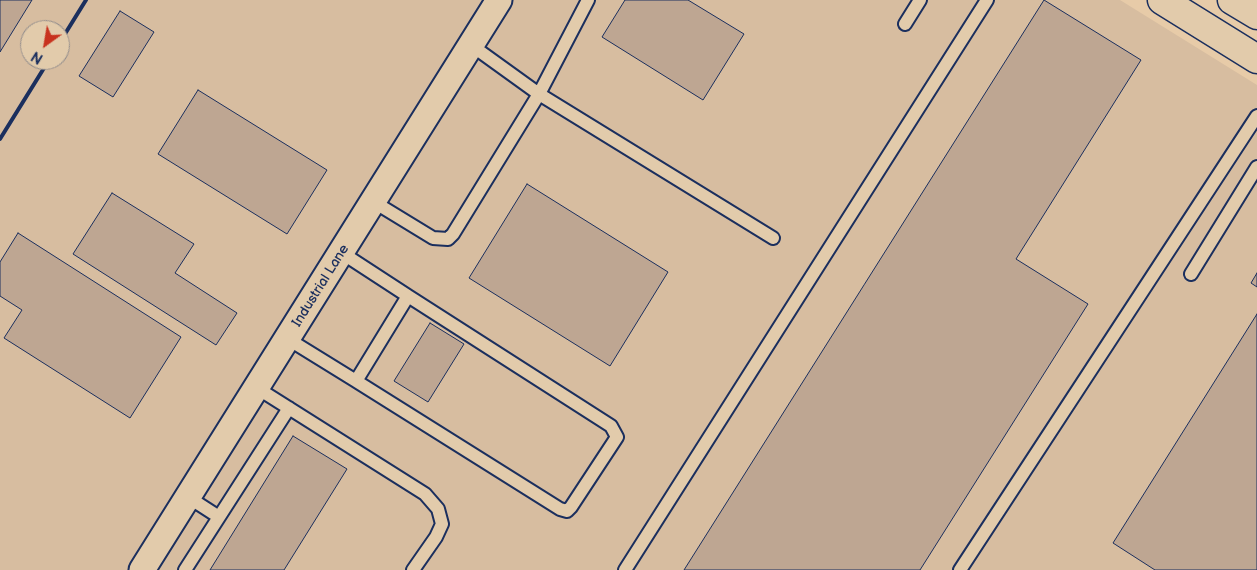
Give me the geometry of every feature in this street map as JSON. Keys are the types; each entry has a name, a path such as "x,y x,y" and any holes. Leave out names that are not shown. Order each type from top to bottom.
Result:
{"main road":[{"path":"1162,0 1257,59"},
{"path":"1232,0 1257,15"}],"street":[{"name":"Industrial Lane","path":"142,570 499,0"}],"lane":[{"path":"374,202 433,238 448,239 453,234 539,94 588,0"},
{"path":"905,24 920,0"},
{"path":"625,570 987,0"},
{"path":"471,45 539,94 773,238"},
{"path":"960,570 1257,116"},
{"path":"1191,274 1257,167"},
{"path":"288,339 560,509 567,511 571,507 616,437 611,426 342,253"},
{"path":"356,381 408,296"},
{"path":"257,388 425,494 438,509 442,524 436,537 413,570"},
{"path":"184,570 289,408"},
{"path":"188,497 219,516"}],"shaded area":[{"path":"0,0 1120,0 1257,85 1257,570 0,570"}],"building":[{"path":"0,0 32,0 0,52"},
{"path":"625,0 688,0 744,34 703,100 602,37"},
{"path":"1044,0 1141,60 1016,259 1088,304 920,570 684,570"},
{"path":"120,11 154,32 113,97 79,76"},
{"path":"198,90 327,170 287,234 158,154"},
{"path":"527,184 668,272 610,366 469,278"},
{"path":"112,193 194,244 175,273 237,313 216,345 73,254"},
{"path":"18,233 181,337 130,418 4,338 22,310 0,296 0,262"},
{"path":"1257,273 1257,287 1251,283"},
{"path":"1257,314 1257,570 1155,570 1113,543"},
{"path":"430,323 464,344 428,402 394,381"},
{"path":"293,436 347,469 284,570 210,570"}],"railway":[{"path":"70,26 86,0"},
{"path":"0,139 43,70"}]}
